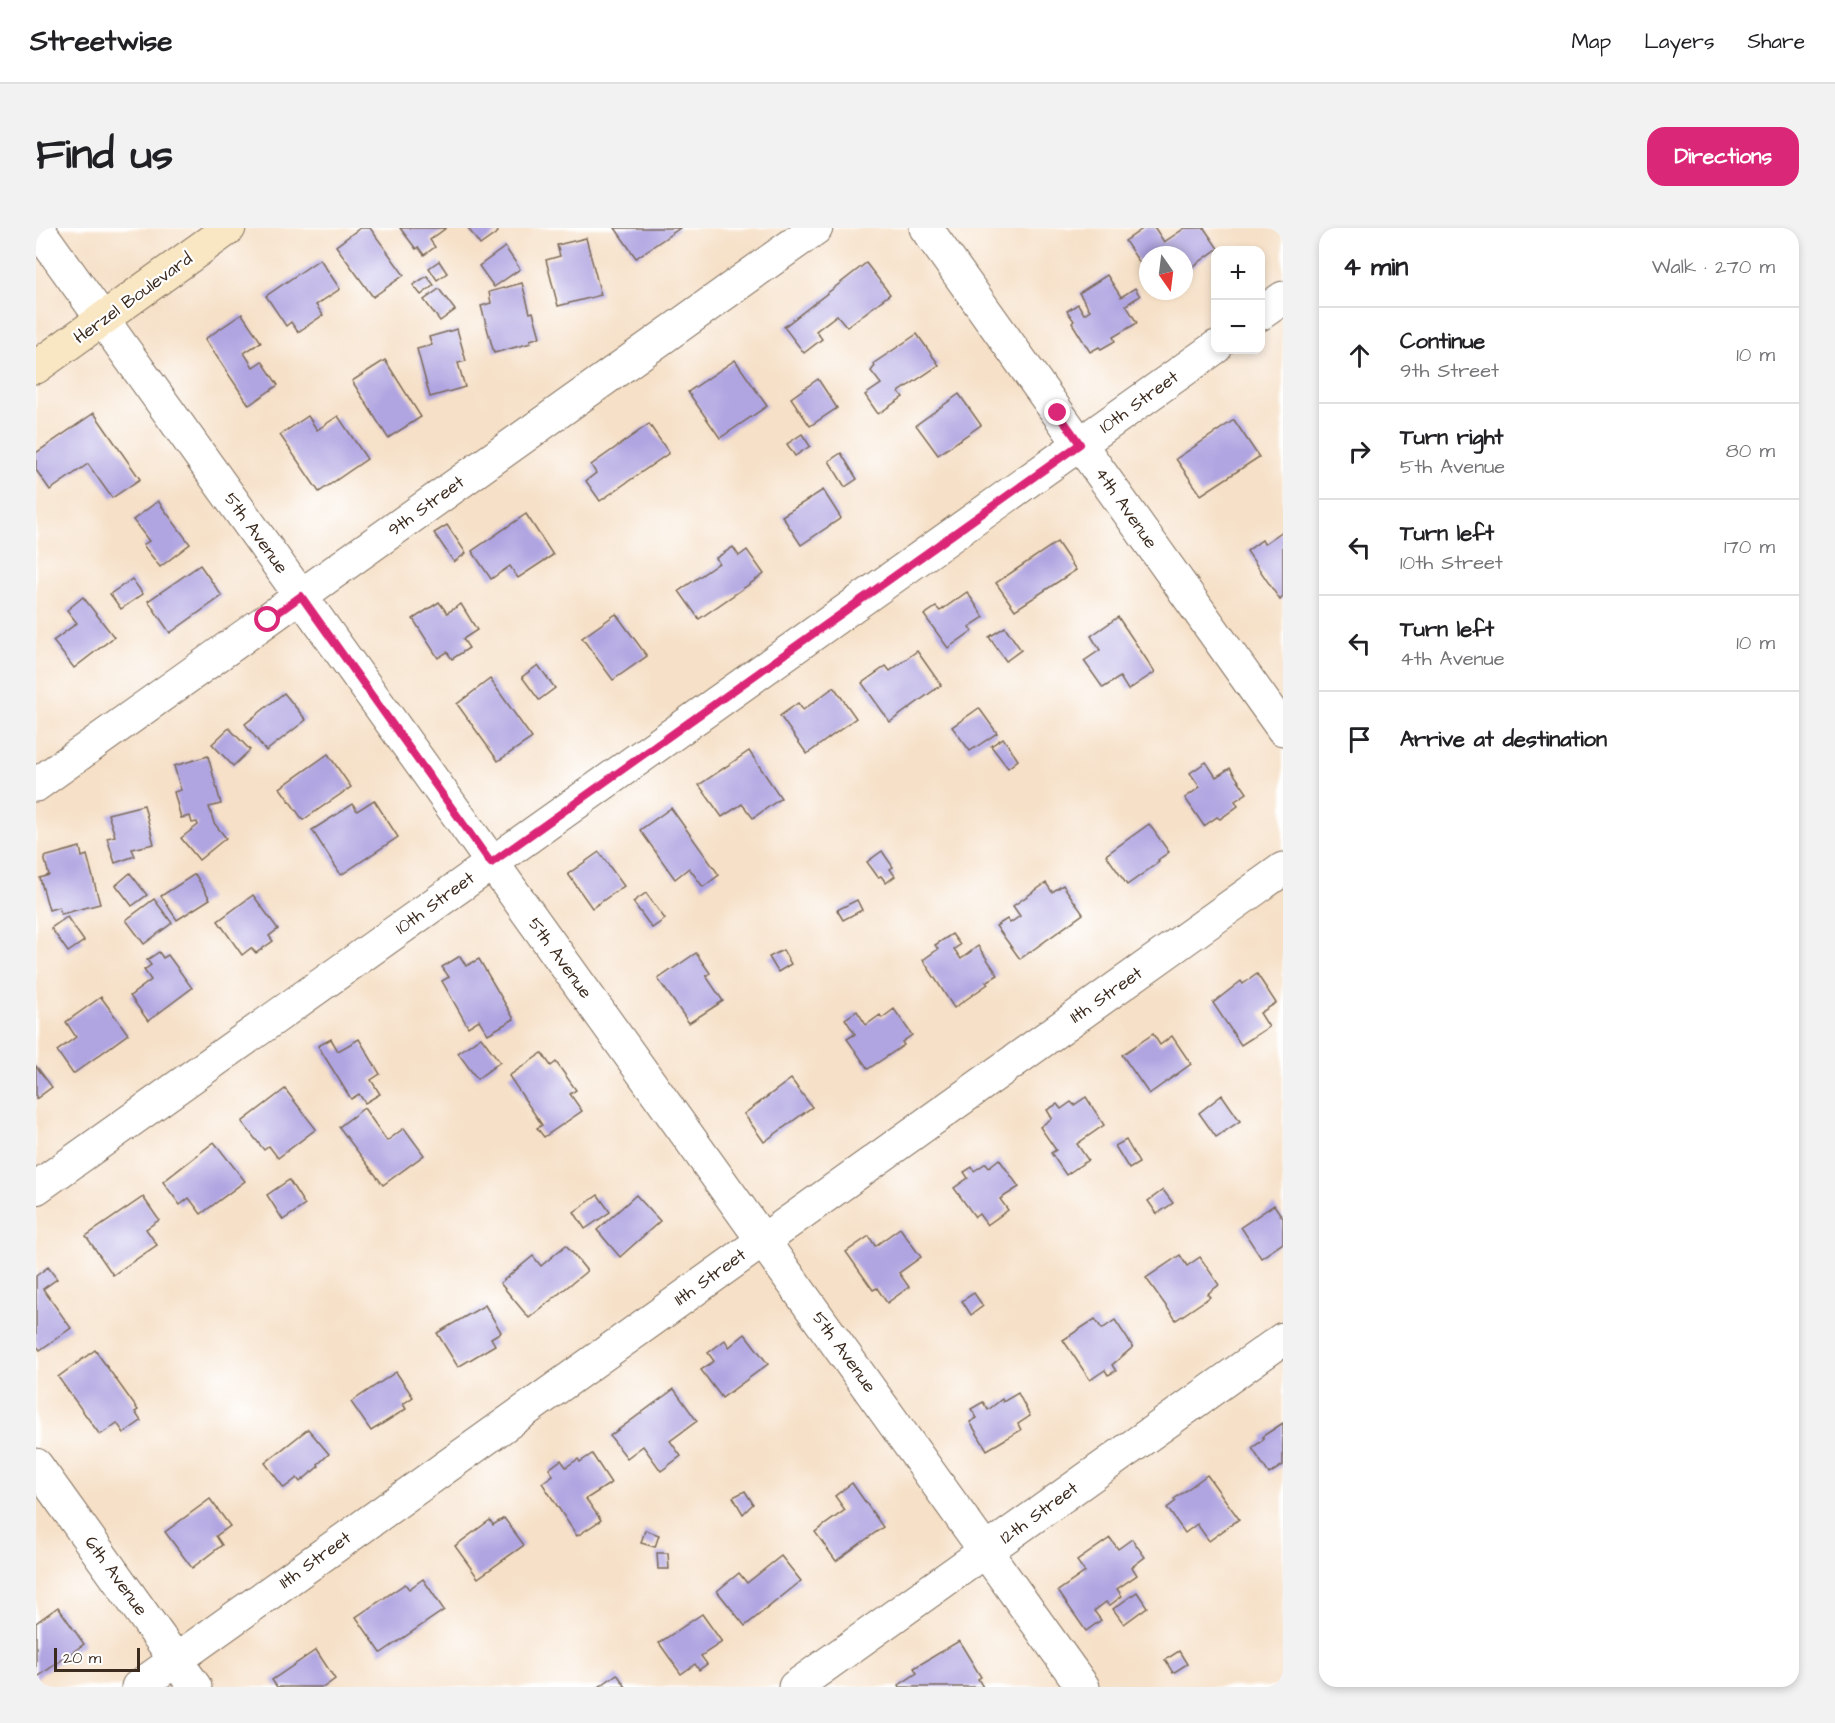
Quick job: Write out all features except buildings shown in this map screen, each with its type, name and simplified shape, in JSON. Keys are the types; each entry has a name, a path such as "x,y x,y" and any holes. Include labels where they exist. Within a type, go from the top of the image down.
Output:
{"street":[{"name":"5th Avenue","path":"37,228 1083,1687"},
{"name":"Herzel Boulevard","path":"36,367 229,228"},
{"name":"9th Street","path":"36,785 816,228"},
{"name":"4th Avenue","path":"926,228 1283,729"},
{"path":"1265,311 1283,298"},
{"name":"10th Street","path":"36,1188 1211,350"},
{"name":"11th Street","path":"138,1687 1283,869"},
{"name":"12th Street","path":"795,1687 1283,1339"},
{"name":"6th Avenue","path":"36,1465 195,1687"}],"route":[{"path":"268,620 301,596 491,863 1080,444 1058,413"}]}
